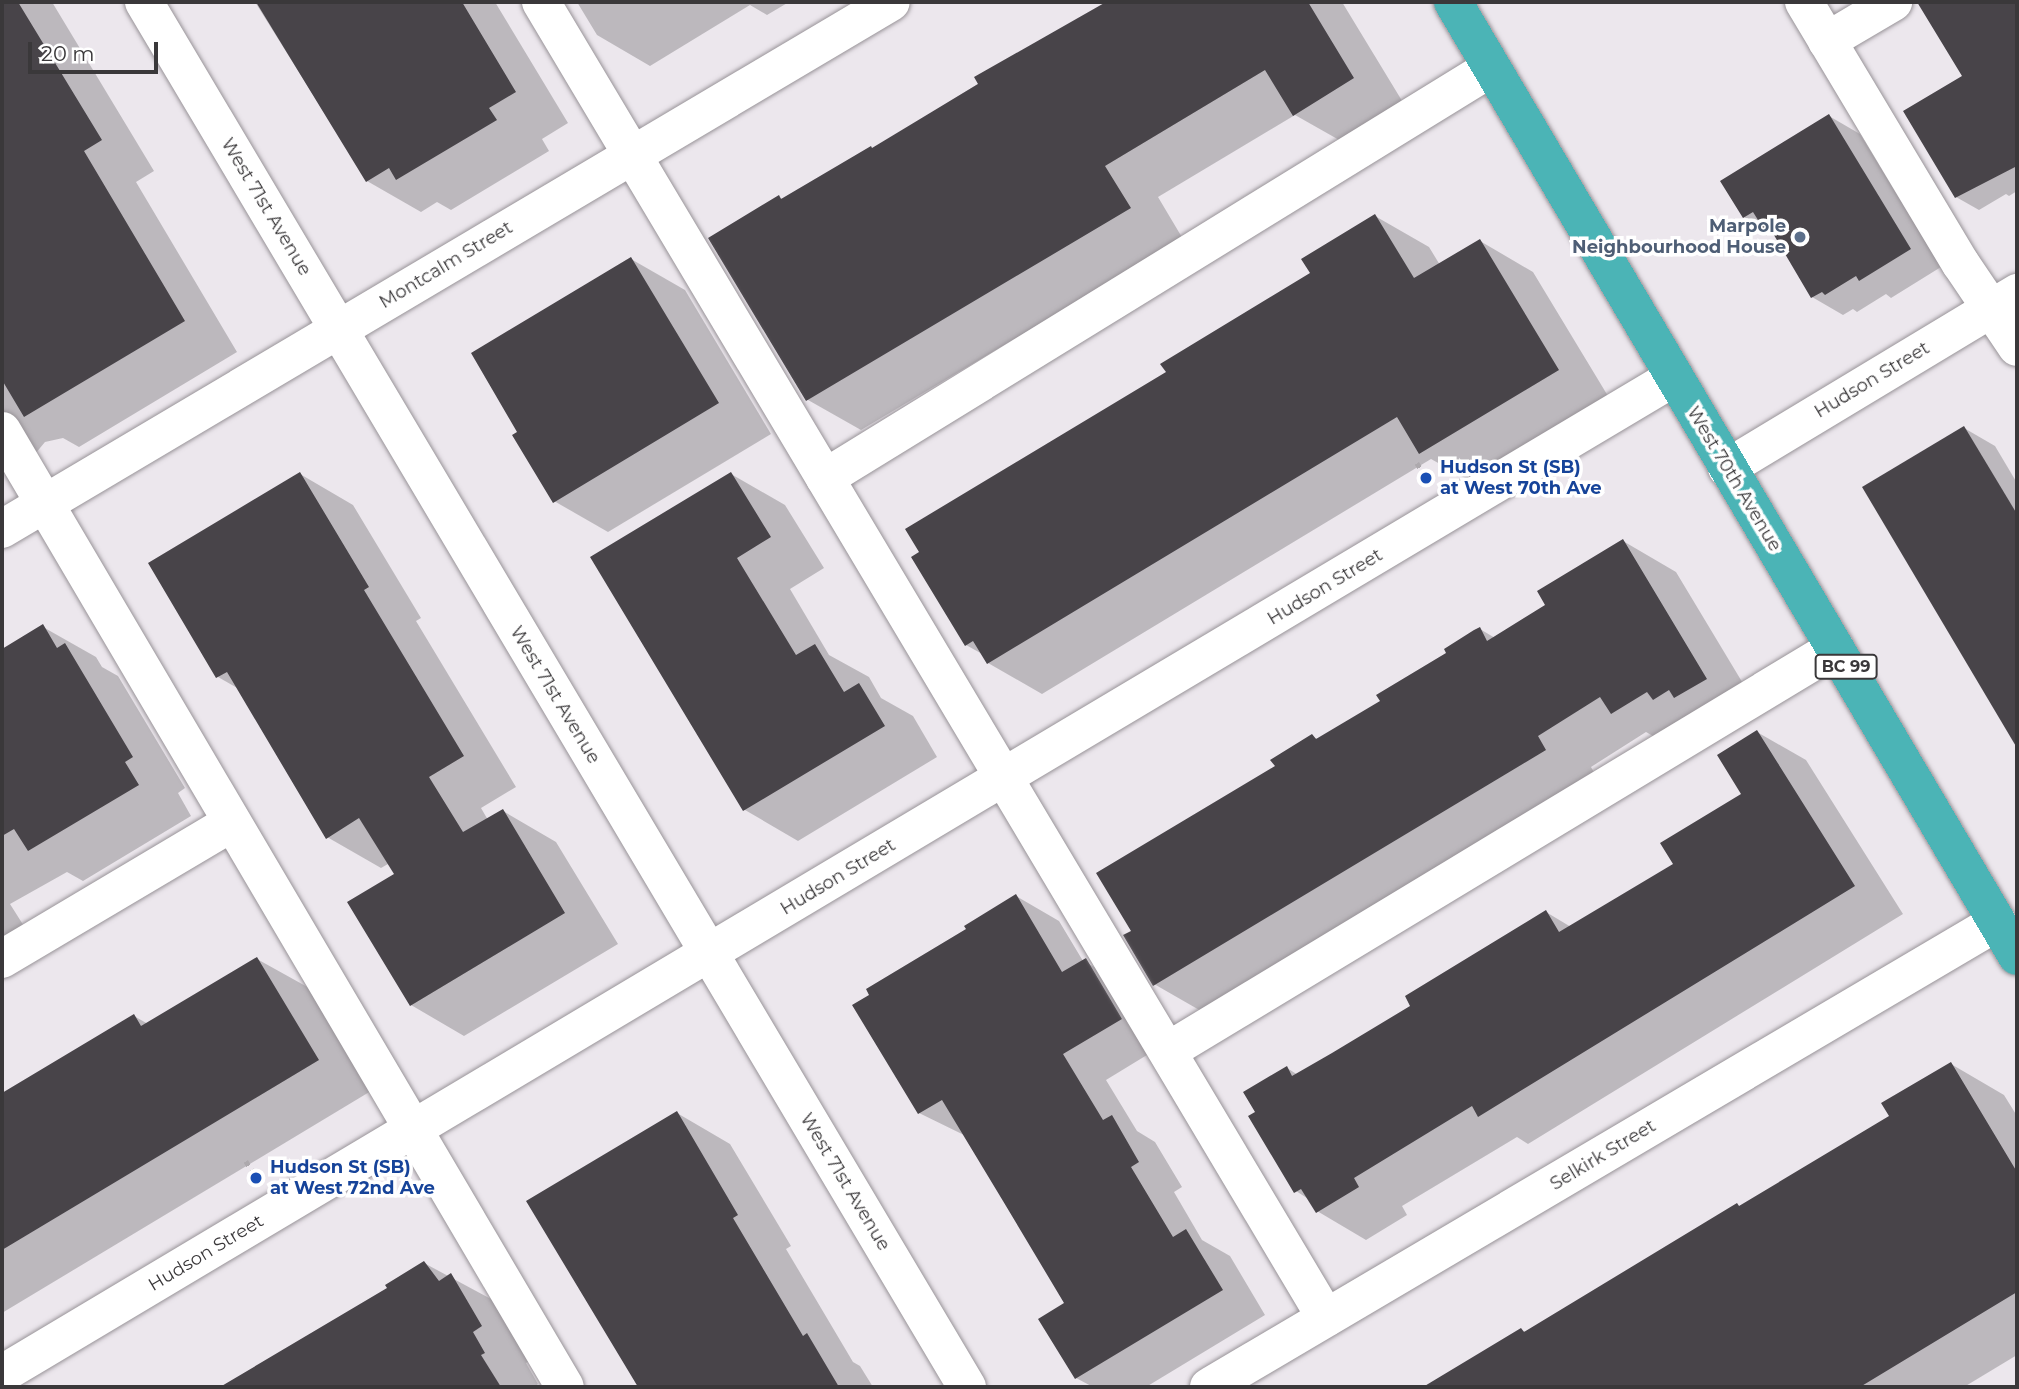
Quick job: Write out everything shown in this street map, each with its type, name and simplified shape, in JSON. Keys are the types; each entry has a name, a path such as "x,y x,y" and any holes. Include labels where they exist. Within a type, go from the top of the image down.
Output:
{"highway":[{"name":"West 70th Avenue","path":"1452,2 2017,956"}],"street":[{"name":"West 71st Avenue","path":"144,2 967,1387"},
{"path":"541,2 1326,1318"},
{"name":"Montcalm Street","path":"2,529 891,2"},
{"path":"1804,2 1961,264 2004,301 2017,347"},
{"path":"1827,41 1893,2"},
{"path":"825,478 1491,68"},
{"name":"Hudson Street","path":"1727,468 2004,301"},
{"name":"Hudson Street","path":"2,1374 1673,378"},
{"path":"2,431 565,1387"},
{"path":"1168,1051 1835,648"},
{"path":"2,959 231,823"},
{"name":"Selkirk Street","path":"1209,1387 1247,1378 1326,1318 1997,922"}],"path":[{"path":"1417,463 1426,478"},
{"path":"246,1161 256,1178"}],"building":[{"path":"2,2 18,2 102,140 84,151 185,321 24,417 2,380"},
{"path":"256,2 462,2 516,92 489,108 497,120 396,180 389,168 366,182"},
{"path":"1106,2 1308,2 1354,78 1293,116 1265,70 1105,166 1131,208 806,401 708,238 779,195 781,199 871,146 872,148 978,84 974,77"},
{"path":"1917,2 2017,2 2017,166 1955,198 1903,111 1962,76"},
{"path":"1829,114 1911,249 1859,281 1856,276 1825,295 1822,292 1811,298 1768,225 1763,228 1753,212 1743,218 1720,181"},
{"path":"1375,214 1414,278 1480,239 1559,370 1419,454 1397,417 987,664 973,641 965,646 911,557 919,552 905,529 1166,372 1160,364 1310,273 1301,259"},
{"path":"631,257 719,403 553,503 512,435 517,432 471,353"},
{"path":"1964,426 2017,514 2017,748 1862,487"},
{"path":"300,472 369,587 364,590 464,756 429,777 463,832 503,809 565,913 410,1006 347,902 394,874 359,818 326,839 227,672 216,678 148,563"},
{"path":"731,472 771,537 737,558 796,655 815,644 844,692 859,683 885,726 743,811 590,557"},
{"path":"1623,539 1707,679 1674,698 1669,690 1653,700 1647,692 1611,714 1600,697 1538,736 1546,750 1153,986 1123,935 1131,931 1096,873 1275,766 1270,760 1312,734 1316,739 1380,701 1376,695 1446,653 1444,649 1474,630 1480,627 1487,641 1545,605 1537,591"},
{"path":"43,624 57,648 65,643 133,757 125,762 139,785 28,851 14,829 2,836 2,649"},
{"path":"1757,730 1855,886 1478,1117 1472,1106 1354,1178 1359,1187 1316,1213 1301,1189 1294,1193 1248,1116 1255,1112 1243,1092 1287,1066 1292,1076 1332,1053 1410,1006 1405,996 1546,910 1559,932 1673,864 1660,843 1741,794 1717,755"},
{"path":"1016,894 1062,972 1086,958 1122,1019 1063,1054 1103,1120 1112,1115 1139,1162 1131,1167 1173,1237 1186,1229 1223,1290 1075,1379 1038,1319 1064,1303 942,1100 918,1114 852,1005 869,995 866,989 966,929 964,926"},
{"path":"257,957 319,1060 2,1250 2,1093 134,1014 141,1026"},
{"path":"1951,1062 2017,1172 2017,1292 1860,1387 1423,1387 1521,1328 1524,1332 1737,1203 1739,1206 1889,1116 1881,1103"},
{"path":"677,1111 738,1215 733,1218 803,1336 807,1333 839,1387 638,1387 526,1201"},
{"path":"424,1261 439,1281 451,1273 482,1326 473,1332 485,1353 481,1355 501,1387 220,1387 387,1288 385,1285"}],"place":[{"name":"Marpole Neighbourhood House","path":"1800,237"},
{"name":"Hudson St (SB) at West 70th Ave","path":"1426,478"},
{"name":"Hudson St (SB) at West 72nd Ave","path":"256,1178"}]}
